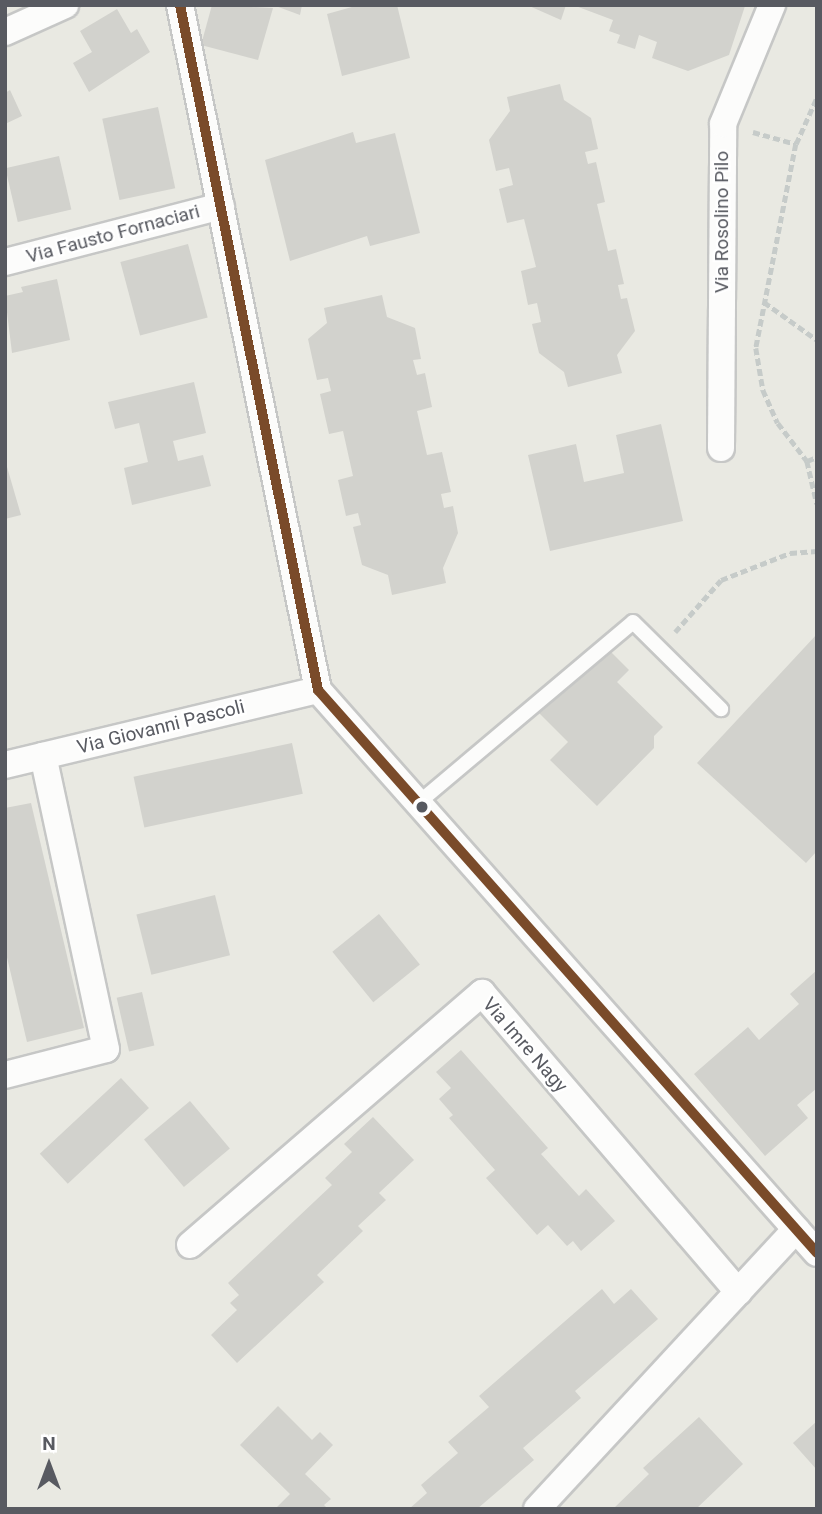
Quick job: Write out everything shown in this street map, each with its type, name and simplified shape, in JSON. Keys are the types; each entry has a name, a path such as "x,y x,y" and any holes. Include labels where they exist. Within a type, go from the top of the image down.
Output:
{"street":[{"path":"5,32 65,5"},
{"path":"180,5 318,690 816,1252"},
{"name":"Via Rosolino Pilo","path":"721,448 723,124 772,5"},
{"name":"Via Fausto Fornaciari","path":"5,262 221,206"},
{"name":"Via Giovanni Pascoli","path":"5,765 318,690"},
{"path":"5,1075 106,1049 43,756"},
{"name":"Via Imre Nagy","path":"190,1245 482,993 738,1292"},
{"path":"537,1509 796,1230"}],"lane":[{"path":"417,804 633,622 721,709"}],"path":[{"path":"817,97 796,144 756,348 763,390 778,423 807,461 817,504"},
{"path":"723,124 796,144"},
{"path":"764,302 817,340"},
{"path":"807,461 817,457"},
{"path":"658,646 721,580 790,553 817,551"}],"building":[{"path":"212,5 273,8 258,60 201,45"},
{"path":"273,5 302,5 300,15"},
{"path":"359,5 397,5 410,58 342,76 327,14"},
{"path":"527,5 566,5 561,20"},
{"path":"573,5 745,6 729,55 688,71 652,58 657,42 639,35 635,49 617,43 620,35 609,31 613,20"},
{"path":"117,9 131,33 137,29 150,52 89,92 73,63 92,52 80,31"},
{"path":"560,84 564,100 591,118 598,149 585,152 588,164 596,162 605,202 597,204 608,251 616,249 624,284 618,285 621,299 627,298 635,331 617,355 622,373 568,387 564,372 539,353 532,324 541,322 537,303 528,305 521,271 536,267 524,219 507,223 499,189 513,185 509,168 496,171 489,140 510,111 507,97"},
{"path":"10,90 22,116 5,124 5,93"},
{"path":"158,107 175,188 120,200 102,119"},
{"path":"353,132 356,143 395,133 420,233 370,246 367,236 290,261 265,160"},
{"path":"59,156 71,210 18,222 5,168"},
{"path":"188,244 208,317 140,336 120,262"},
{"path":"57,279 70,340 12,353 5,296 23,292 21,287"},
{"path":"382,295 387,317 415,328 421,359 413,360 417,375 425,373 432,407 417,411 427,455 442,452 451,492 441,494 444,508 453,506 458,533 443,568 446,583 392,595 388,575 362,565 353,527 361,525 358,513 346,516 338,480 353,476 343,431 329,434 320,394 331,391 328,378 317,380 308,339 327,323 324,308"},
{"path":"194,382 206,433 173,441 178,461 203,455 211,486 132,505 124,468 148,462 139,423 115,429 108,402"},
{"path":"661,424 683,521 550,551 528,455 576,444 584,482 624,473 616,435"},
{"path":"5,460 21,515 5,519"},
{"path":"817,634 817,851 806,863 697,763"},
{"path":"605,646 629,670 617,682 663,727 654,736 654,748 597,806 550,760 568,742 539,713"},
{"path":"292,743 303,794 144,828 134,777"},
{"path":"31,803 84,1028 27,1042 5,949 5,808"},
{"path":"215,895 230,955 151,975 136,915"},
{"path":"379,914 420,965 373,1002 332,952"},
{"path":"817,970 817,1088 797,1105 808,1118 765,1156 694,1074 748,1027 759,1040 799,1004 790,994"},
{"path":"142,992 154,1046 129,1051 117,998"},
{"path":"461,1050 548,1148 541,1154 579,1196 586,1189 615,1221 581,1251 573,1241 567,1246 548,1225 537,1235 486,1178 495,1170 449,1118 453,1115 439,1099 451,1088 436,1072"},
{"path":"121,1078 149,1108 68,1184 40,1154"},
{"path":"190,1101 230,1148 184,1187 144,1140"},
{"path":"373,1117 414,1160 379,1193 386,1200 358,1226 363,1231 317,1275 324,1282 237,1363 211,1335 237,1310 230,1303 239,1295 228,1283 332,1185 325,1178 352,1152 344,1144"},
{"path":"602,1289 614,1304 631,1289 658,1319 575,1391 581,1398 523,1448 534,1460 477,1509 409,1509 427,1493 421,1485 458,1453 448,1442 489,1407 479,1396"},
{"path":"278,1406 312,1440 320,1432 333,1445 305,1474 331,1499 324,1505 328,1509 275,1509 290,1494 240,1445"},
{"path":"699,1417 743,1464 696,1509 613,1509 649,1474 643,1468"},
{"path":"817,1421 817,1470 793,1443"}],"transit line":[{"path":"180,5 318,690 817,1253"}]}
